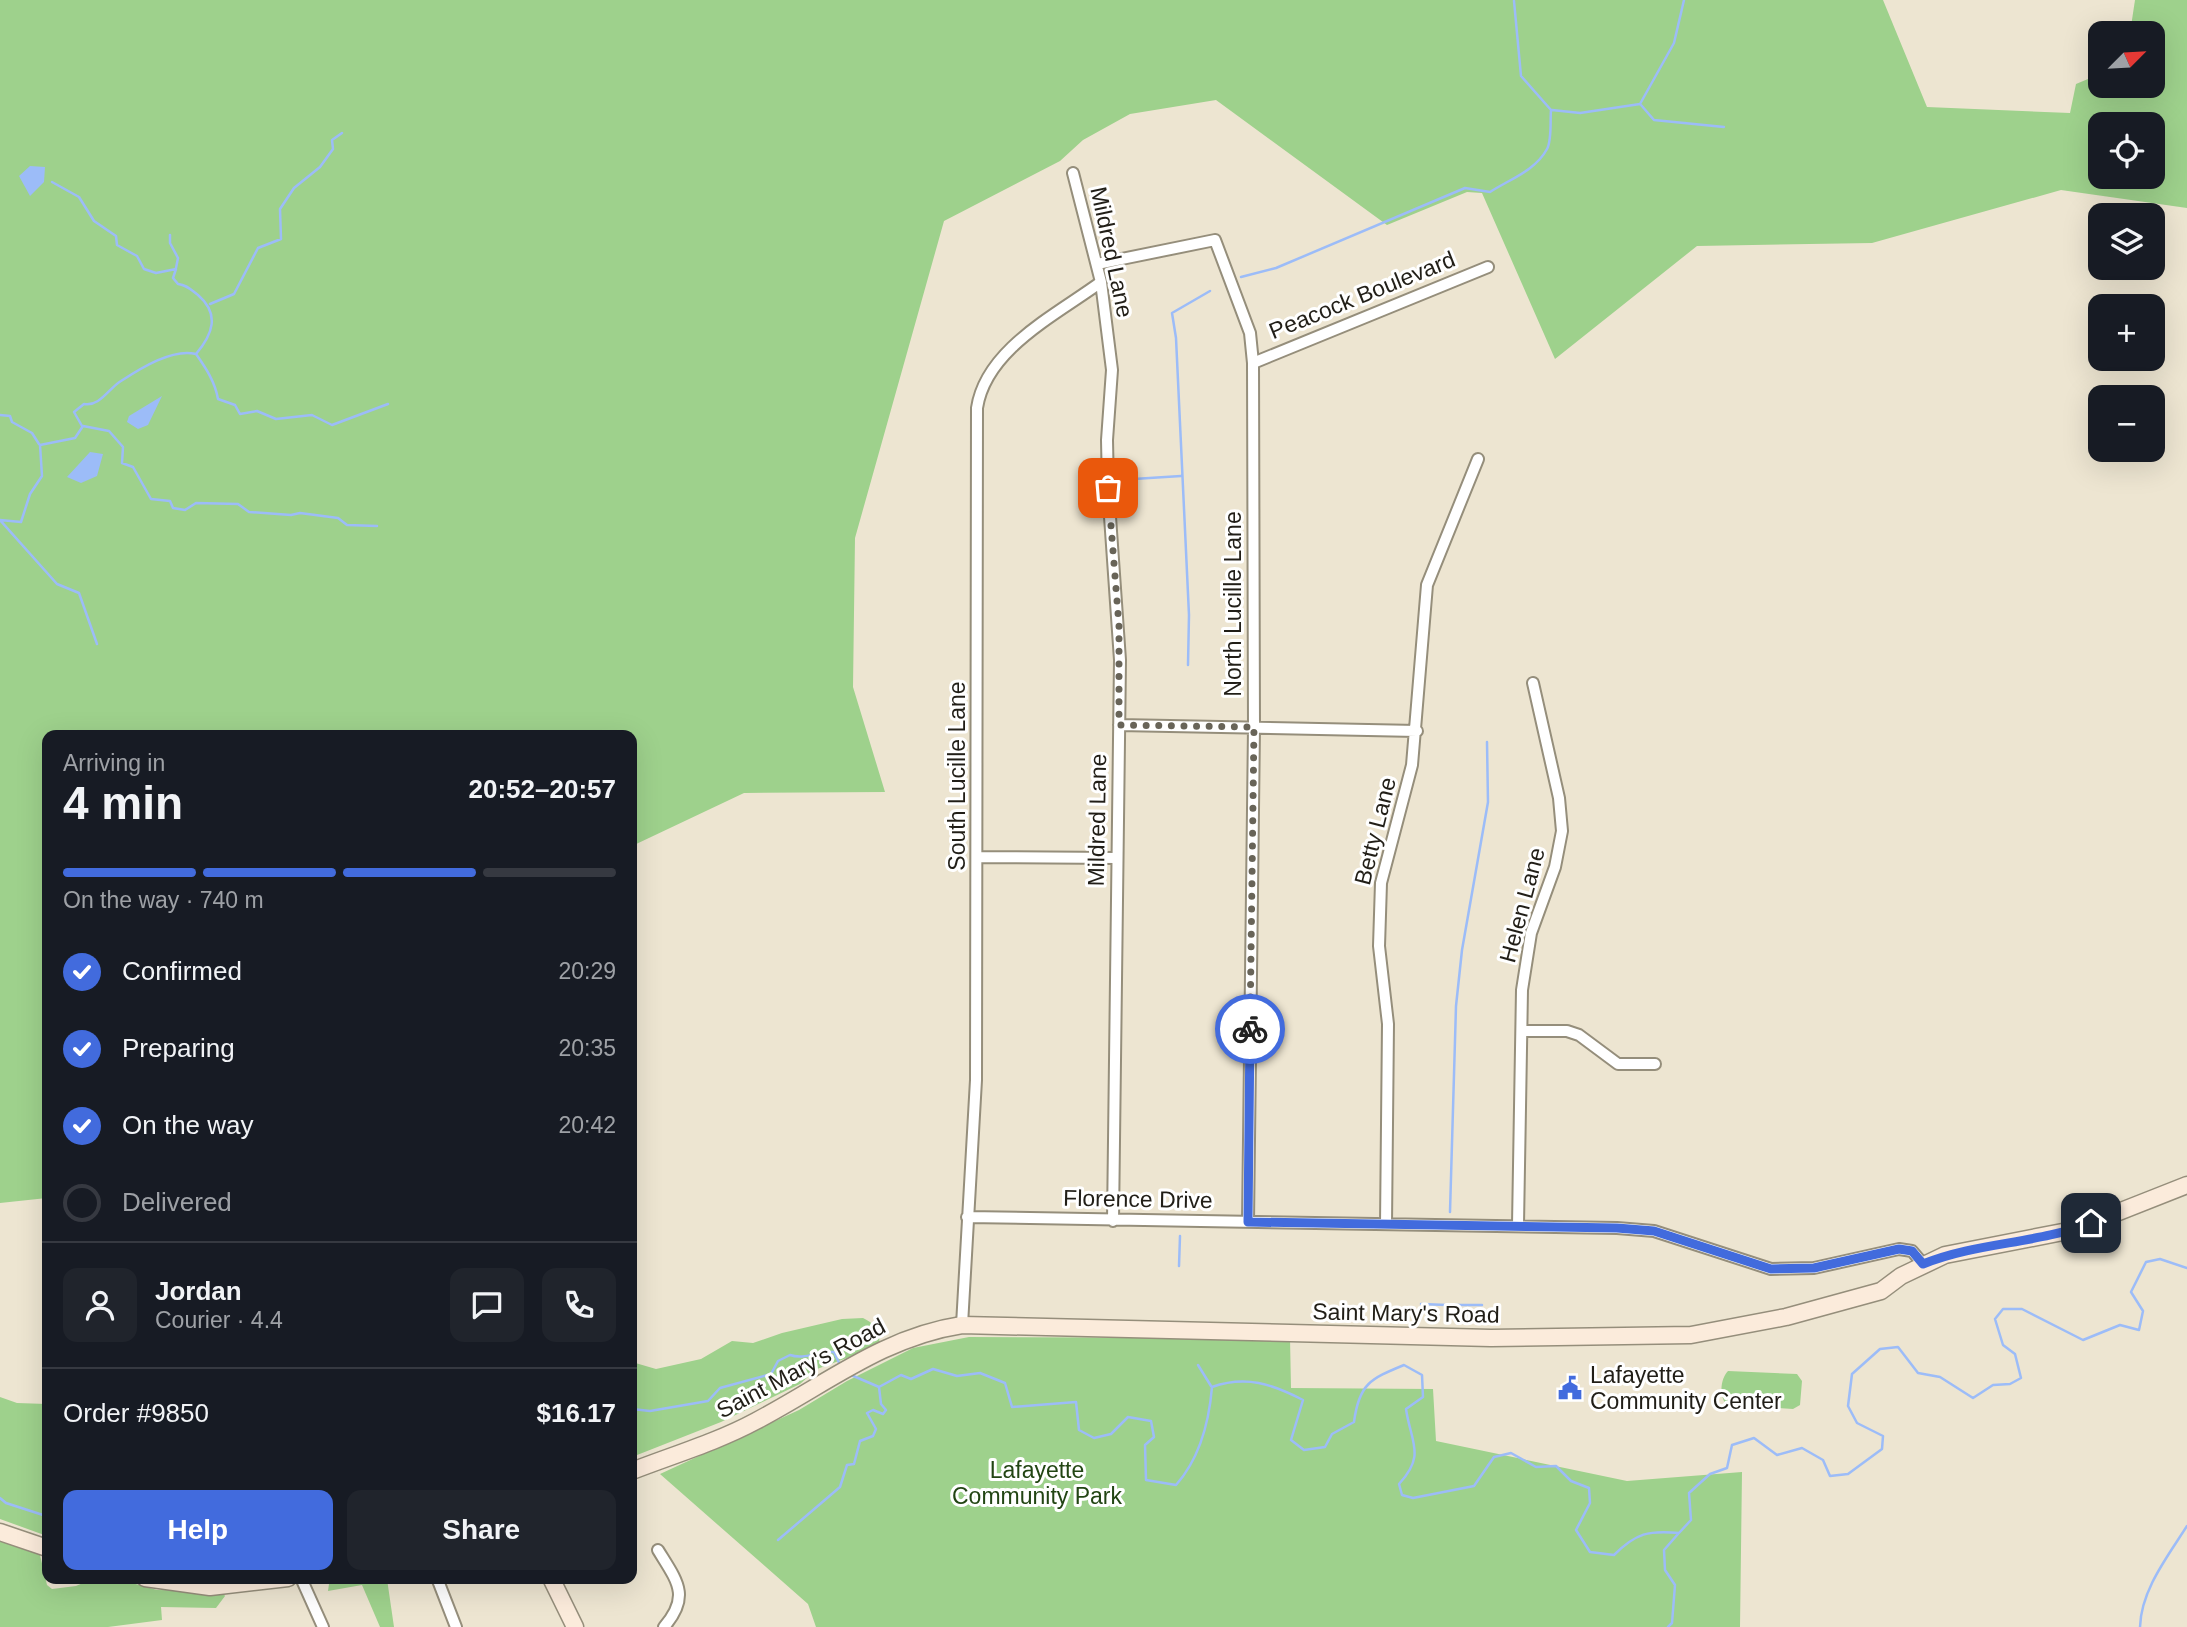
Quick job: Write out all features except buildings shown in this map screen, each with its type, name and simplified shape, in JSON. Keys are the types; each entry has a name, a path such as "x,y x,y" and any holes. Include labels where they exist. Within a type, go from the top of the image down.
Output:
{"street":[{"name":"Mildred Lane","path":"1073,173 1101,282 1112,370 1107,464 1119,626 1113,1221"},
{"name":"North Lucille Lane","path":"1097,264 1215,240 1250,333 1253,363 1254,727 1248,1222"},
{"name":"Peacock Boulevard","path":"1253,363 1488,267"},
{"name":"South Lucille Lane","path":"962,1325 976,1080 976,434 979,395 990,372 1009,351 1101,282"},
{"name":"Betty Lane","path":"1386,1224 1388,1024 1379,946 1383,870 1410,778 1417,731 1427,585 1478,459"},
{"name":"Helen Lane","path":"1518,1225 1522,1031 1528,948 1555,867 1562,831 1559,798 1533,682"},
{"path":"1119,725 1417,731"},
{"path":"978,856 1117,858"},
{"path":"1522,1031 1567,1031 1579,1035 1618,1064 1655,1064"},
{"name":"Saint Mary's Road","path":"637,1469 756,1421 860,1359 918,1335 962,1325 1491,1338 1691,1335 1786,1317 1881,1291 1923,1264 1960,1251 2073,1230 2187,1185"},
{"name":"Florence Drive","path":"967,1217 1518,1225 1654,1231 1771,1269 1814,1268 1899,1249 1912,1251 1923,1264"},
{"path":"0,1532 42,1546"},
{"path":"658,1550 678,1585 681,1600 677,1612 664,1627"},
{"path":"188,1584 210,1587 236,1584"},
{"path":"304,1584 323,1627"},
{"path":"439,1584 456,1627"},
{"path":"554,1584 575,1627"}],"green space":[{"path":"0,0 1883,0 1927,107 2070,113 2076,84 2088,79 2088,98 2165,98 2165,21 2132,21 2135,0 2187,0 2187,208 2061,190 1872,243 1697,246 1555,359 1482,193 1467,192 1387,225 1216,100 1130,114 1083,140 1060,161 944,221 855,538 853,687 885,792 744,793 637,844 637,730 42,730 42,1199 0,1203"},
{"path":"863,1318 874,1325 878,1331 879,1344 817,1369 800,1384 721,1422 637,1455 637,1363 656,1369 701,1359 732,1341 753,1343 782,1333 842,1319"},
{"name":"Lafayette Community Park","path":"969,1337 1290,1338 1291,1388 1433,1389 1436,1441 1627,1481 1742,1472 1740,1627 816,1627 808,1604 660,1474 799,1410 847,1381 913,1348"},
{"path":"1728,1371 1797,1374 1802,1381 1800,1405 1793,1409 1727,1405 1722,1388"},
{"path":"0,1397 17,1403 42,1404 42,1534 0,1519"},
{"path":"0,1539 40,1555 42,1584 47,1584 52,1589 81,1584 136,1584 157,1590 222,1591 225,1596 216,1608 161,1607 162,1620 108,1627 0,1627"},
{"path":"329,1584 388,1584 394,1627 380,1627 362,1585 328,1591"}],"water":[{"path":"30,166 45,167 44,182 30,196 19,176"},
{"path":"162,396 148,425 138,429 127,422 129,416"},
{"path":"90,452 103,454 97,476 81,483 67,477"}],"waterway":[{"path":"1552,110 1580,113 1640,104 1674,43 1684,0"},
{"path":"1241,277 1276,268 1465,188 1490,192 1522,174 1542,157 1549,145 1551,110 1521,76 1514,1"},
{"path":"1641,105 1654,120 1724,127"},
{"path":"210,304 234,294 258,248 281,239 280,209 294,188 320,167 333,149 332,140 342,133"},
{"path":"52,182 79,197 94,221 116,236 117,245 137,256 144,269 156,273 176,269 173,278 178,284 189,288 205,302 212,317 212,324 207,339 196,354"},
{"path":"170,235 170,243 178,258 176,268"},
{"path":"1188,665 1189,615 1176,338 1172,313 1210,291"},
{"path":"82,426 74,412 84,404 100,400 117,384 147,365 167,356 187,353 196,354 200,359 218,399 235,405 240,414 257,411 276,419 312,415 332,425 388,404"},
{"path":"0,415 10,416 12,422 32,433 39,444"},
{"path":"0,520 21,522 30,494 42,476 40,445 75,438 83,426 109,431 123,447 122,463 133,467 151,499 170,501 173,508 185,510 196,503 238,504 249,512 291,515 300,513 338,518 347,525 377,526"},
{"path":"1118,480 1181,476"},
{"path":"0,520 57,584 79,593 97,644"},
{"path":"1450,1212 1456,1006 1462,950 1488,802 1487,742"},
{"path":"1179,1266 1180,1236"},
{"path":"851,1375 879,1387 901,1375 911,1379 933,1369 957,1376 980,1373 1005,1383 1012,1407 1076,1402 1079,1430 1094,1438 1111,1434 1128,1417 1151,1421 1154,1437 1145,1445 1146,1480 1176,1485 1191,1463 1202,1439 1212,1387 1224,1383 1259,1383 1303,1400 1291,1440 1304,1450 1325,1447 1332,1434 1354,1422 1359,1399 1368,1384 1404,1365 1422,1375 1423,1397 1406,1409 1414,1456 1412,1465 1399,1484 1402,1495 1413,1498 1474,1486 1494,1457 1511,1453 1536,1467 1556,1466 1571,1481 1589,1488 1590,1503 1576,1530 1590,1552 1614,1555 1629,1542 1644,1535 1659,1532 1679,1533 1691,1520 1689,1493 1710,1474 1727,1468 1732,1445 1754,1438 1777,1455 1802,1448 1823,1460 1830,1476 1848,1474 1882,1449 1883,1436 1857,1423 1848,1406 1852,1374 1880,1349 1898,1347 1918,1373 1940,1377 1973,1398 1993,1385 2010,1384 2021,1378 2015,1354 2003,1345 1995,1319 2003,1309 2022,1309 2083,1340 2120,1325 2139,1330 2143,1311 2131,1292 2146,1262 2160,1259 2187,1268"},
{"path":"1421,1304 1447,1305"},
{"path":"1451,1305 1482,1305"},
{"path":"637,1410 650,1411 708,1401 720,1388 771,1374 778,1361 790,1355 834,1352 841,1367"},
{"path":"1198,1365 1211,1386"},
{"path":"778,1540 840,1487 847,1465 854,1464 860,1441 873,1436 876,1429 867,1413 873,1410 883,1414 886,1410 881,1404 879,1387"},
{"path":"0,1498 6,1503 42,1515"},
{"path":"2140,1627 2150,1587 2187,1526"},
{"path":"1668,1627 1672,1623 1675,1585 1665,1570 1664,1550 1678,1534"}],"way so far":[{"path":"1108,488 1119,626 1119,725 1254,727 1250,1029"}],"place":[{"name":"Lafayette Community Center","path":"1570,1388"}],"route":[{"path":"1250,1029 1248,1222 1518,1225 1654,1231 1752,1265 1791,1270 1835,1265 1881,1251 1899,1249 1912,1251 1923,1264 1960,1251 2073,1230 2091,1223"}]}
